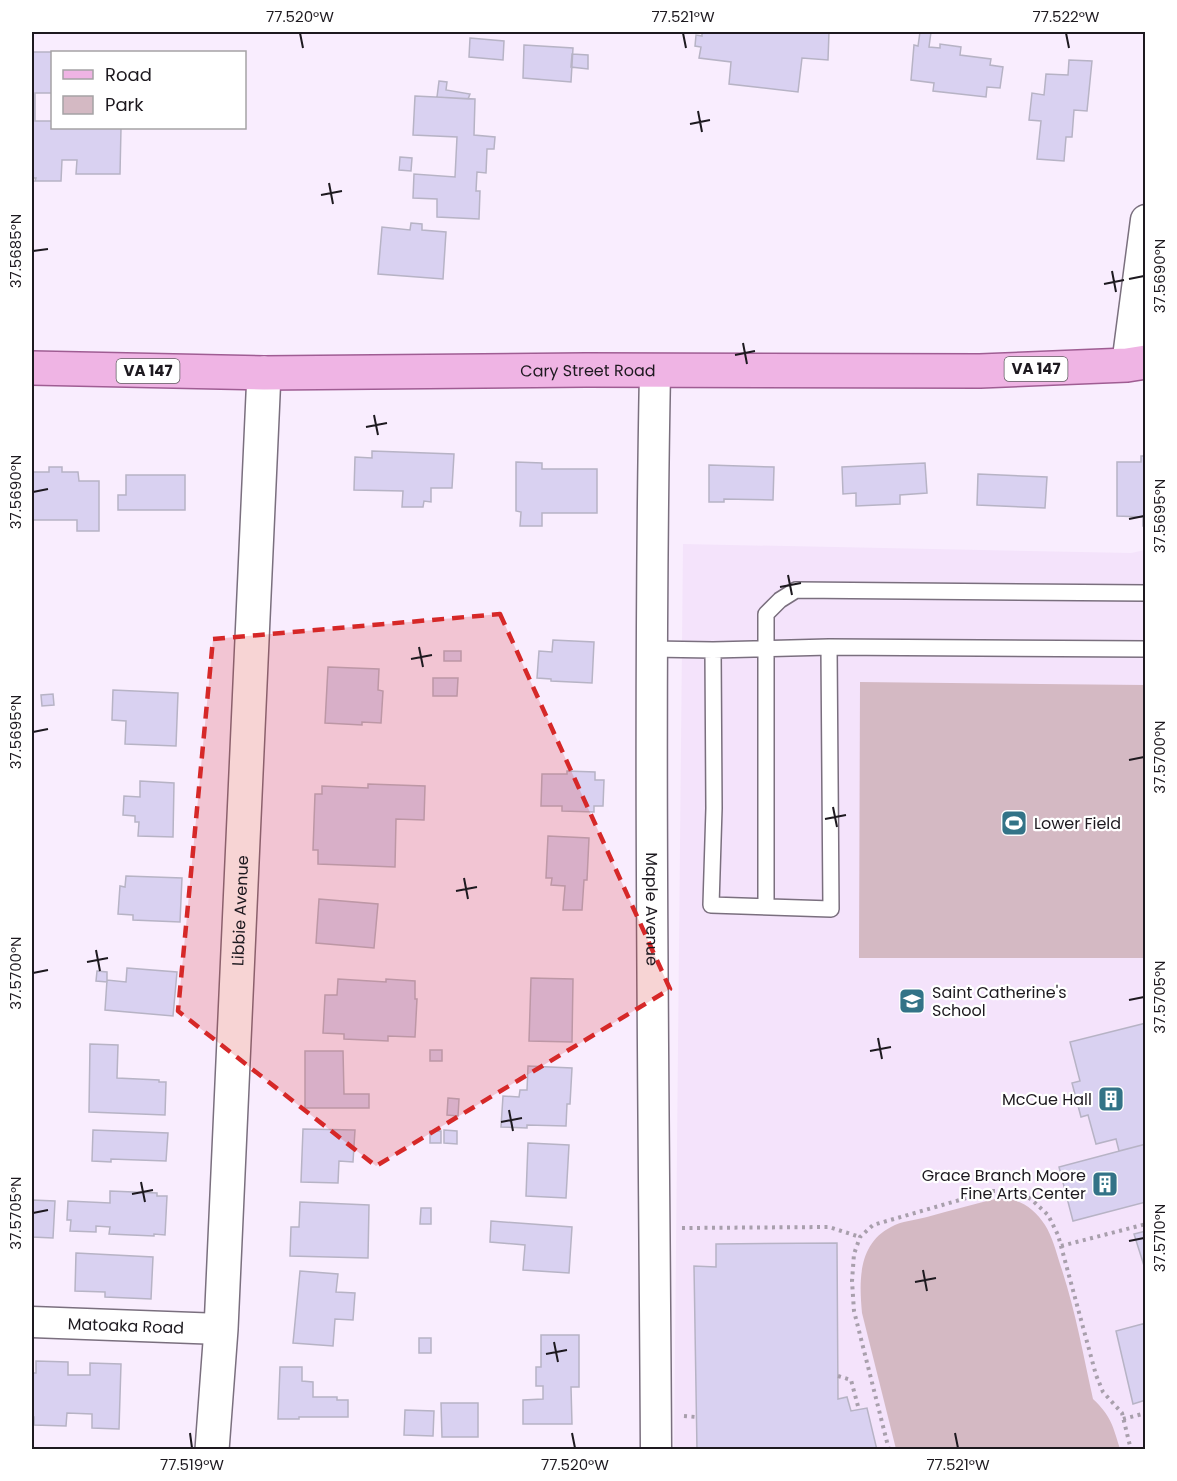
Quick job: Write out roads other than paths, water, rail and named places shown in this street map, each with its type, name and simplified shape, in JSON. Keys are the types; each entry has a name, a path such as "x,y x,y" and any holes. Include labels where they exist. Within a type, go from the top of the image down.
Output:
{"main road":[{"name":"Cary Street Road","path":"32,368 264,373 575,370 980,371 1139,365"},
{"name":"Libbie Avenue","path":"212,1449 221,1329 264,373"}],"street":[{"path":"1139,365 1146,220"},
{"name":"Maple Avenue","path":"655,370 652,966 656,1449"},
{"name":"Matoaka Road","path":"32,1322 221,1329"}],"lane":[{"path":"766,906 766,614 780,600 796,590 1146,593"},
{"path":"713,650 714,808 711,905 831,909 829,647"},
{"path":"652,650 829,647 1146,648"}],"place":[{"name":"Lower Field","path":"1014,823"},
{"name":"Saint Catherine's School","path":"912,1001"},
{"name":"McCue Hall","path":"1111,1099"},
{"name":"Grace Branch Moore Fine Arts Center","path":"1105,1184"}]}
